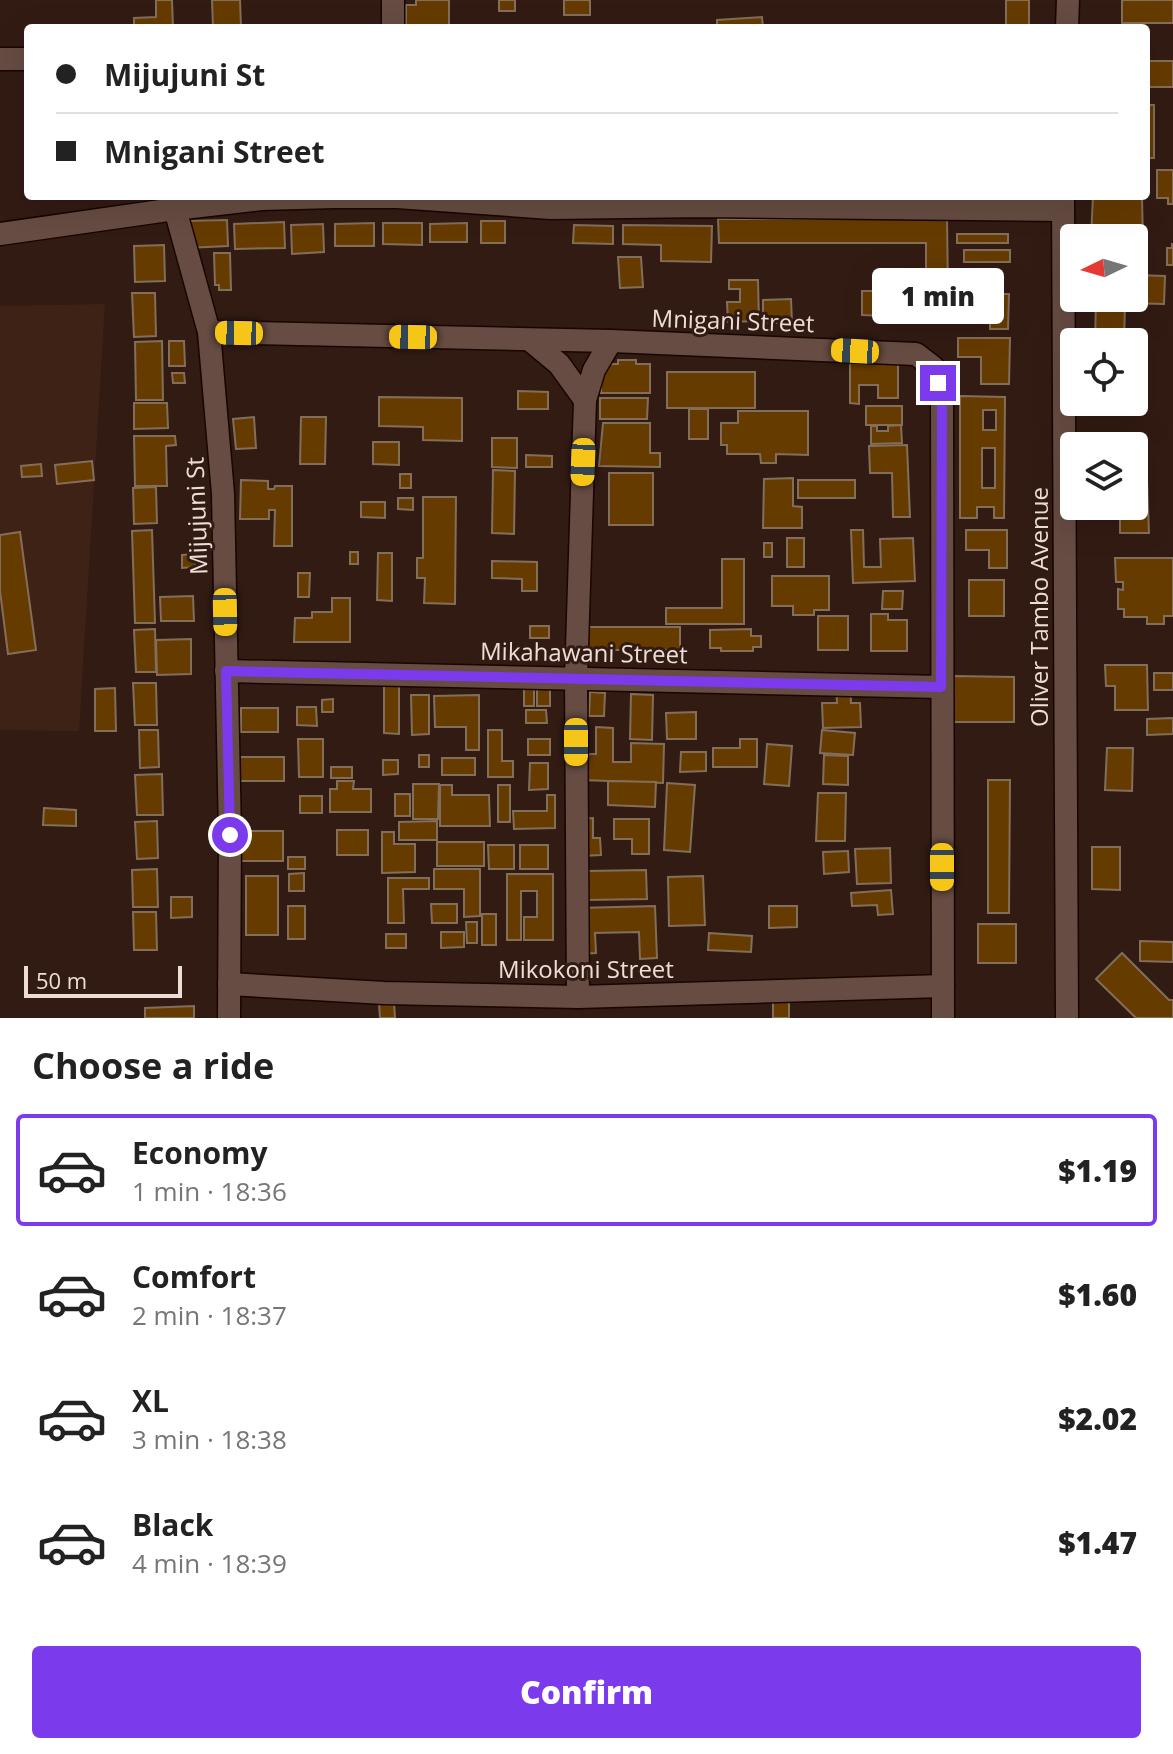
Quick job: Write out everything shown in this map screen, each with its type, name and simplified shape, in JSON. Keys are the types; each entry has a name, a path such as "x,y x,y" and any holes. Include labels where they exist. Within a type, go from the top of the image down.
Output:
{"street":[{"path":"393,0 393,24"},
{"path":"1067,24 1068,0"},
{"path":"0,59 24,59"},
{"path":"1,229 252,200"},
{"path":"439,200 551,208 1063,203"},
{"name":"Oliver Tambo Avenue","path":"1063,203 1067,1018"},
{"name":"Mijujuni St","path":"175,209 209,332 223,494 230,835 229,1018"},
{"name":"Mnigani Street","path":"209,332 611,341 916,354 933,367 942,399 943,1018"},
{"path":"530,340 559,364 585,400"},
{"path":"578,997 576,678 585,400 594,370 611,341"},
{"name":"Mikahawani Street","path":"226,671 941,687"},
{"name":"Mikokoni Street","path":"229,984 384,993 578,997 943,986"}],"shaded area":[{"path":"105,304 79,731 0,730 0,306"}],"building":[{"path":"156,0 172,0 173,24 134,24 134,18 156,17"},
{"path":"212,0 240,0 241,24 213,24"},
{"path":"416,0 449,0 449,24 406,24 406,5 416,5"},
{"path":"499,0 515,0 515,11 499,11"},
{"path":"564,0 590,0 590,15 564,15"},
{"path":"1006,0 1029,0 1029,24 1006,24"},
{"path":"1122,0 1173,0 1173,23 1122,23"},
{"path":"762,17 763,24 717,24 717,20"},
{"path":"1150,61 1173,61 1173,87 1150,87"},
{"path":"1150,105 1154,105 1154,158 1150,158"},
{"path":"1157,170 1173,170 1173,204 1168,204 1168,198 1157,198"},
{"path":"1093,200 1142,200 1143,224 1092,224"},
{"path":"718,219 947,219 948,290 926,290 926,243 719,243"},
{"path":"227,220 228,246 186,248 185,221"},
{"path":"481,221 505,221 505,243 481,243"},
{"path":"284,222 285,248 235,249 234,224"},
{"path":"374,223 374,246 335,246 335,224"},
{"path":"383,223 422,223 422,245 383,244"},
{"path":"467,223 467,242 430,242 430,224"},
{"path":"323,224 324,252 292,254 291,225"},
{"path":"574,225 613,226 613,244 573,243"},
{"path":"623,225 712,226 711,262 661,261 661,245 623,244"},
{"path":"957,234 1008,234 1008,243 957,243"},
{"path":"1172,244 1173,265 1167,265 1167,248 1172,248"},
{"path":"164,245 165,281 135,282 134,246"},
{"path":"964,250 1010,250 1010,262 964,262"},
{"path":"214,253 230,253 231,290 219,290 219,285 215,285"},
{"path":"618,257 641,257 643,287 620,288"},
{"path":"1148,275 1165,276 1164,304 1148,304"},
{"path":"729,280 758,280 759,321 728,322 727,302 740,302 740,289 729,289"},
{"path":"862,291 884,291 884,316 862,315"},
{"path":"132,293 155,293 156,336 134,337"},
{"path":"990,294 1009,294 1008,329 990,329"},
{"path":"791,299 792,323 763,323 763,300"},
{"path":"1096,312 1125,312 1124,328 1095,328"},
{"path":"958,338 1010,338 1009,384 981,384 981,357 958,357"},
{"path":"162,341 163,400 136,400 135,342"},
{"path":"169,341 184,341 185,366 169,366"},
{"path":"850,356 898,356 898,398 878,398 878,385 859,385 859,404 850,403"},
{"path":"618,360 650,364 650,393 601,393 601,364 618,364"},
{"path":"667,372 755,372 755,408 667,408"},
{"path":"172,373 184,373 185,383 173,383"},
{"path":"518,391 548,392 548,409 518,409"},
{"path":"960,396 1005,397 1004,518 994,518 994,507 977,507 977,518 960,518","holes":["983,410 996,410 996,430 983,430","982,448 995,448 995,488 982,488"]},
{"path":"379,397 462,398 462,441 423,440 423,427 379,426"},
{"path":"600,398 648,398 647,419 600,419"},
{"path":"134,403 167,403 168,428 134,429"},
{"path":"866,406 902,406 902,425 866,425"},
{"path":"689,409 708,409 708,439 689,439"},
{"path":"738,411 808,411 808,455 776,454 776,463 761,463 760,454 727,454 727,445 721,445 721,423 738,423"},
{"path":"254,417 256,448 236,449 233,419"},
{"path":"301,417 326,417 325,464 300,464"},
{"path":"603,423 650,423 650,453 660,453 660,467 599,466"},
{"path":"901,425 902,443 871,444 871,426 877,426 877,431 888,431 888,426"},
{"path":"134,436 175,436 176,445 166,446 167,486 135,486"},
{"path":"492,438 517,438 517,468 492,467"},
{"path":"373,442 399,442 399,465 373,464"},
{"path":"907,445 910,517 893,517 892,473 870,473 869,446"},
{"path":"526,455 552,456 552,467 526,467"},
{"path":"92,461 94,480 57,484 55,465"},
{"path":"41,464 42,476 22,477 21,466"},
{"path":"493,470 515,471 514,534 492,533"},
{"path":"609,473 653,473 653,525 609,525"},
{"path":"400,474 411,474 411,488 400,488"},
{"path":"793,478 793,506 802,507 802,528 763,528 764,479"},
{"path":"241,480 268,481 268,489 292,486 292,546 274,546 275,510 269,510 269,519 240,519"},
{"path":"798,480 855,480 855,498 798,498"},
{"path":"156,487 157,523 134,524 133,488"},
{"path":"423,497 456,497 455,604 424,603 425,578 417,578 417,558 423,558"},
{"path":"398,498 413,498 413,510 398,509"},
{"path":"361,502 385,502 385,518 361,517"},
{"path":"1148,506 1149,533 1120,533 1120,520 1148,520"},
{"path":"152,530 155,623 135,623 132,531"},
{"path":"851,530 863,530 864,567 881,567 880,539 913,538 915,581 853,583"},
{"path":"966,530 1007,530 1007,568 989,568 989,550 966,550"},
{"path":"20,532 36,650 8,654 0,591 0,535"},
{"path":"787,538 804,538 804,567 787,567"},
{"path":"764,543 772,543 772,557 764,557"},
{"path":"350,552 358,552 358,564 350,564"},
{"path":"378,553 392,553 392,601 377,600"},
{"path":"195,554 195,567 182,568 182,555"},
{"path":"1115,558 1173,558 1173,616 1164,616 1164,624 1147,624 1147,617 1124,617 1124,609 1118,609 1118,589 1123,590 1123,582 1116,582"},
{"path":"722,559 744,559 744,624 666,624 666,608 722,608"},
{"path":"492,561 537,562 537,591 522,591 522,579 492,578"},
{"path":"298,573 310,573 309,597 298,597"},
{"path":"772,576 829,576 829,610 814,610 814,615 793,615 793,606 772,606"},
{"path":"969,580 1004,580 1004,616 969,616"},
{"path":"883,591 903,591 902,609 882,609"},
{"path":"193,596 194,621 161,621 160,597"},
{"path":"332,598 350,598 350,642 294,642 295,618 312,618 312,612 332,612"},
{"path":"871,614 888,614 888,620 907,620 907,651 871,651"},
{"path":"818,616 848,616 848,650 818,650"},
{"path":"530,626 549,626 549,638 530,638"},
{"path":"579,627 680,627 680,650 579,650"},
{"path":"155,629 156,672 136,672 134,630"},
{"path":"751,629 751,636 761,636 761,647 753,647 753,651 710,648 710,630"},
{"path":"191,639 191,674 157,675 156,640"},
{"path":"1105,665 1147,665 1148,710 1115,710 1115,686 1106,686"},
{"path":"1154,673 1173,673 1173,690 1154,690"},
{"path":"954,676 1014,677 1014,722 954,722"},
{"path":"524,679 534,679 534,706 524,706"},
{"path":"133,683 156,683 157,725 135,725"},
{"path":"537,683 550,684 550,706 537,706"},
{"path":"384,685 399,685 399,734 384,733"},
{"path":"836,685 850,685 851,703 860,703 861,727 823,728 822,703 837,703"},
{"path":"115,688 116,731 95,731 95,689"},
{"path":"590,692 605,693 604,716 589,716"},
{"path":"631,694 653,695 652,740 630,739"},
{"path":"411,695 429,695 429,734 412,735"},
{"path":"479,695 479,750 466,750 466,727 435,727 434,696"},
{"path":"333,699 333,712 322,712 322,700"},
{"path":"297,707 316,707 317,726 297,725"},
{"path":"241,708 278,708 278,732 241,732"},
{"path":"526,710 546,710 547,723 526,723"},
{"path":"696,712 696,739 667,739 666,713"},
{"path":"1173,718 1173,734 1147,735 1147,719"},
{"path":"596,727 613,728 613,762 631,762 631,743 664,744 663,783 582,780 583,754 596,754"},
{"path":"139,730 158,730 159,767 140,768"},
{"path":"488,730 502,730 502,761 513,761 513,777 488,777"},
{"path":"822,730 855,733 853,755 820,753"},
{"path":"298,739 323,739 323,777 299,777"},
{"path":"528,739 550,739 550,755 528,755"},
{"path":"740,739 757,739 757,767 713,767 713,748 740,748"},
{"path":"767,744 792,746 789,786 764,784"},
{"path":"1107,748 1133,748 1132,791 1105,790"},
{"path":"681,752 706,752 706,771 680,772"},
{"path":"419,755 429,755 429,767 419,767"},
{"path":"824,755 848,756 848,785 823,784"},
{"path":"239,757 284,757 284,781 239,781"},
{"path":"442,758 475,758 475,775 442,775"},
{"path":"383,760 398,760 398,774 383,775"},
{"path":"530,763 548,763 548,789 529,790"},
{"path":"331,767 352,767 352,778 331,778"},
{"path":"162,774 163,815 137,815 135,775"},
{"path":"988,780 1010,780 1009,913 988,913"},
{"path":"337,781 354,781 353,789 371,789 371,812 330,812 330,789 337,789"},
{"path":"608,781 656,782 655,807 608,805"},
{"path":"667,783 695,785 690,852 664,850"},
{"path":"413,784 439,784 438,819 413,819"},
{"path":"440,785 452,785 452,795 489,795 490,826 440,826"},
{"path":"498,785 510,785 510,822 498,822"},
{"path":"818,793 846,793 845,841 816,841"},
{"path":"395,794 410,794 410,816 395,816"},
{"path":"547,795 555,795 555,828 514,829 513,811 547,811"},
{"path":"300,796 322,796 322,813 300,813"},
{"path":"44,808 76,810 76,826 43,825"},
{"path":"593,818 593,838 600,838 601,855 582,856 581,819"},
{"path":"614,819 649,819 649,854 632,854 632,839 614,839"},
{"path":"157,821 158,858 137,859 135,822"},
{"path":"437,821 437,840 399,840 399,822"},
{"path":"337,830 368,830 368,855 337,855"},
{"path":"240,831 283,831 283,861 240,861"},
{"path":"382,832 394,832 394,844 415,844 415,872 382,873"},
{"path":"437,842 484,842 484,866 437,866"},
{"path":"488,845 514,845 514,869 489,869"},
{"path":"520,845 548,845 548,869 520,869"},
{"path":"1092,847 1120,847 1120,890 1092,889"},
{"path":"890,848 891,883 857,884 855,849"},
{"path":"848,851 849,872 824,874 823,852"},
{"path":"288,857 305,857 305,869 288,869"},
{"path":"157,869 158,907 133,907 132,870"},
{"path":"434,869 480,869 480,916 464,917 464,889 434,889"},
{"path":"646,870 647,899 586,900 586,871"},
{"path":"304,873 304,891 289,891 289,874"},
{"path":"507,874 553,874 553,940 524,940 524,917 537,917 537,891 521,891 521,940 507,940"},
{"path":"246,876 278,876 278,935 246,935"},
{"path":"703,876 705,925 669,926 668,877"},
{"path":"388,878 429,878 429,889 403,889 404,923 388,923"},
{"path":"891,890 893,914 878,915 877,905 852,906 851,893"},
{"path":"171,897 192,897 192,917 171,918"},
{"path":"431,904 457,904 457,923 432,923"},
{"path":"288,906 305,906 305,939 288,939"},
{"path":"655,906 657,958 640,959 639,932 595,933 596,953 579,954 578,908"},
{"path":"769,906 797,906 797,927 769,928"},
{"path":"133,912 156,912 157,950 134,950"},
{"path":"482,914 496,914 496,945 482,945"},
{"path":"466,922 477,922 477,943 467,943"},
{"path":"978,924 1016,924 1016,963 978,963"},
{"path":"441,932 464,932 464,947 441,948"},
{"path":"709,933 752,936 751,952 708,950"},
{"path":"386,934 406,934 406,948 386,948"},
{"path":"1140,941 1173,942 1173,962 1140,961"},
{"path":"1122,953 1169,1000 1173,1000 1173,1018 1136,1018 1096,979"},
{"path":"773,998 789,998 789,1018 773,1018"},
{"path":"379,1003 394,1003 395,1018 380,1018"},
{"path":"194,1006 194,1018 145,1018 145,1008"}],"route":[{"path":"230,835 226,671 941,687 942,399 938,383"}]}
